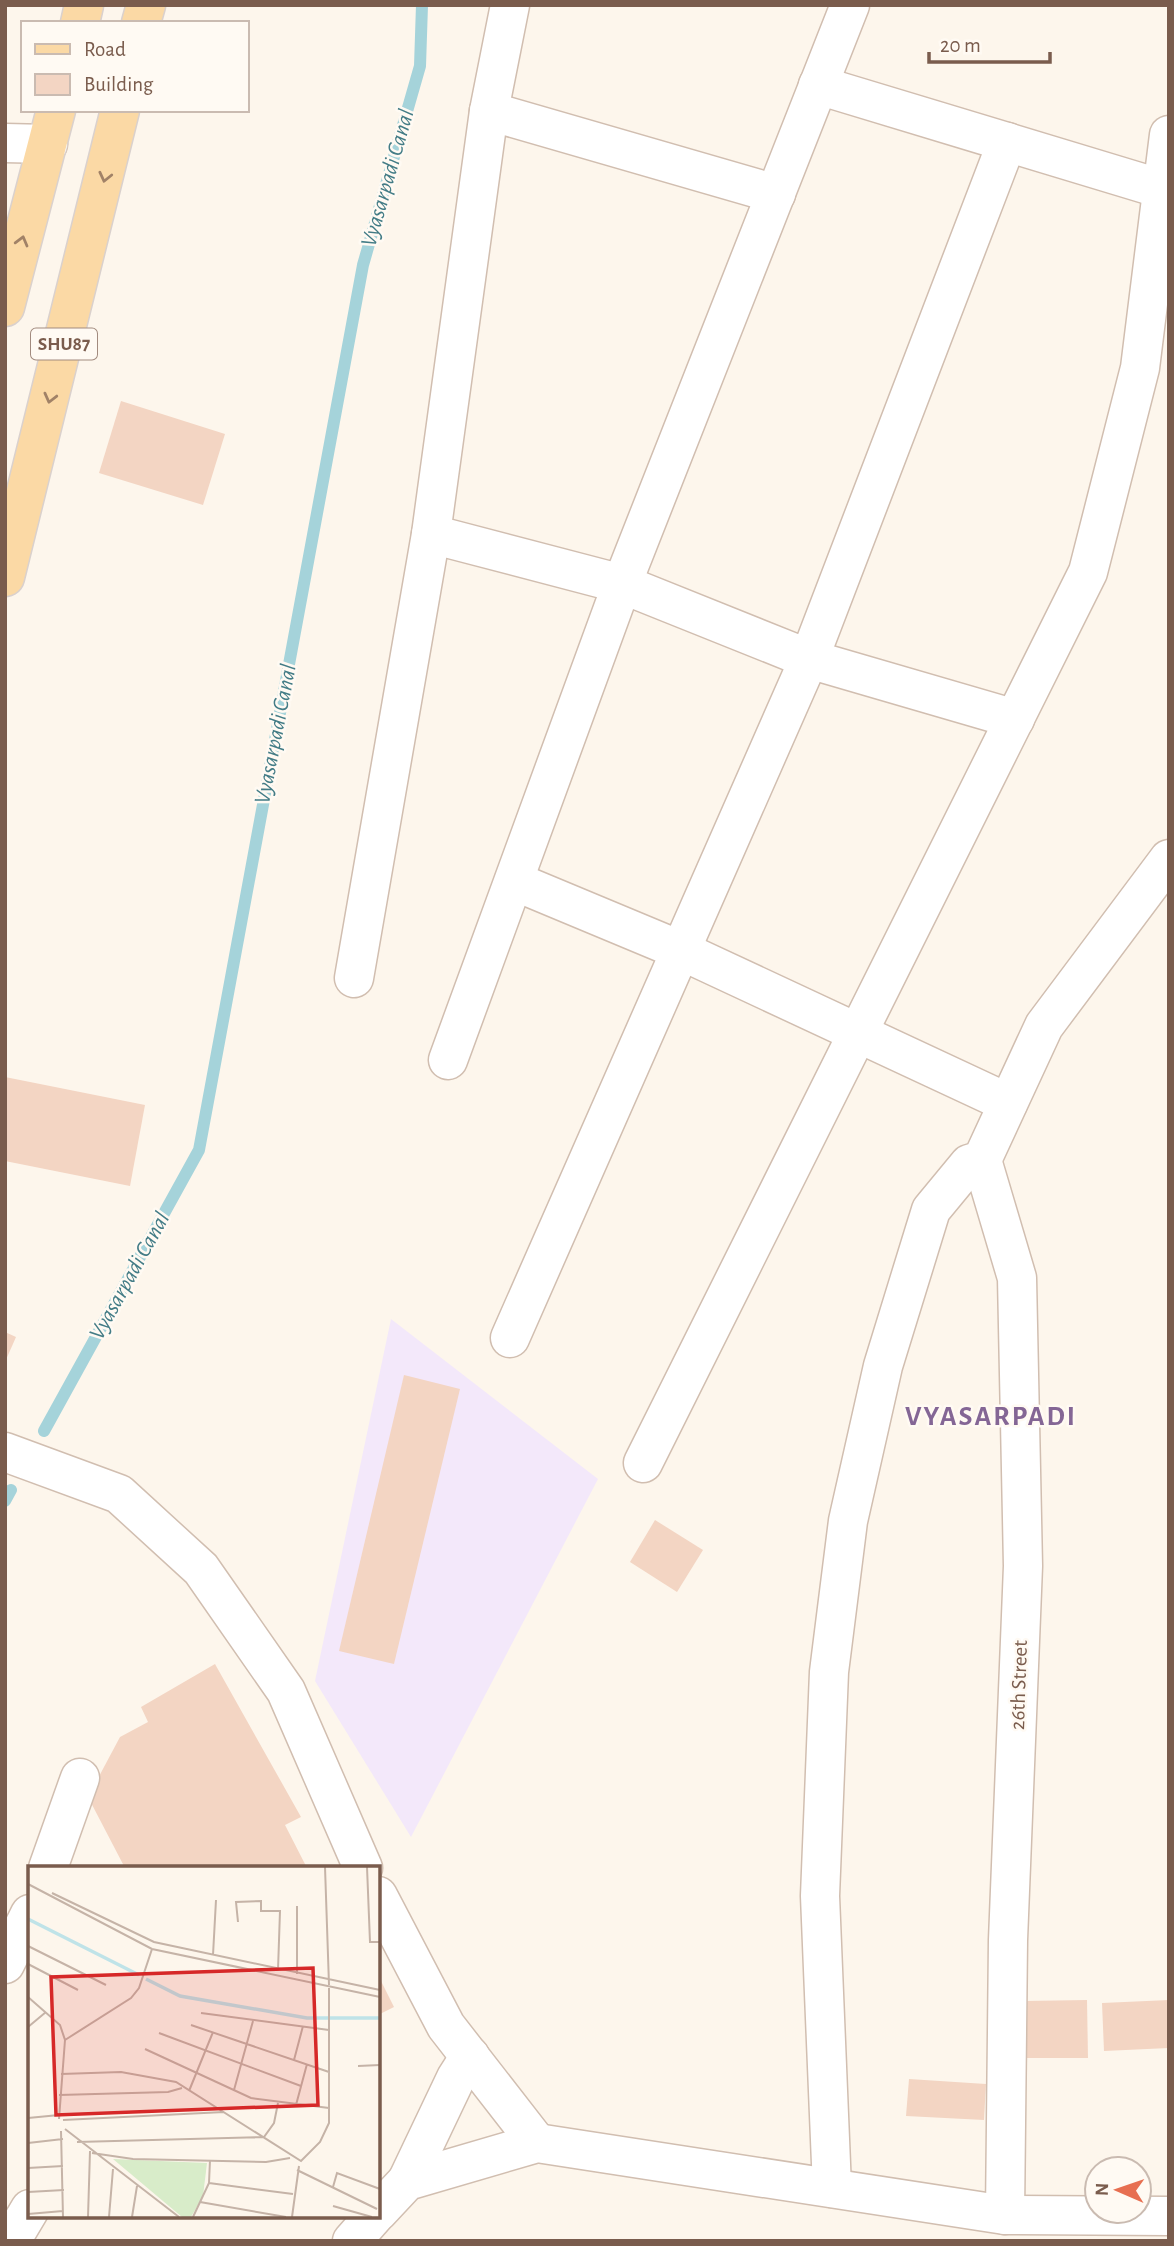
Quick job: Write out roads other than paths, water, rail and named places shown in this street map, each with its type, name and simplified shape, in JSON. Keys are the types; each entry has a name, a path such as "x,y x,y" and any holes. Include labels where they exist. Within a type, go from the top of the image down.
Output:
{"main road":[{"name":"SHU87","path":"5,577 121,112"},
{"path":"5,305 52,127"}],"street":[{"path":"354,978 430,534 489,111 510,5"},
{"path":"448,1060 622,584 850,5"},
{"path":"818,85 1162,189"},
{"path":"489,111 776,194"},
{"path":"5,143 52,127"},
{"path":"643,1463 1088,572 1140,368 1156,348 1162,189 1169,135"},
{"path":"510,1338 810,659 1007,142"},
{"path":"430,534 622,584 810,659 1015,719"},
{"path":"832,2188 820,1896 829,1672 848,1521 883,1366 931,1210 969,1164 982,1160 1044,1026 1169,859"},
{"path":"514,881 682,951 1008,1103"},
{"name":"26th Street","path":"982,1160 1017,1279 1018,1320 1023,1566 1008,1940 1005,2215"},
{"path":"5,1452 119,1494 201,1569 286,1691 362,1866"},
{"path":"49,1866 80,1778"},
{"path":"380,1900 446,2026 537,2143"},
{"path":"5,1964 28,1917"},
{"path":"380,2210 407,2181 456,2078 470,2056"},
{"path":"407,2181 537,2143 1005,2215 1169,2216"},
{"path":"11,2241 28,2212"},
{"path":"352,2241 372,2218"}],"waterway":[{"name":"Vyasarpadi Canal","path":"44,1431 199,1150 363,265 420,66 422,5"},
{"name":"Vyasarpadi Canal","path":"5,1501 11,1490"}],"district":[{"name":"VYASARPADI","path":"991,1417"}]}
